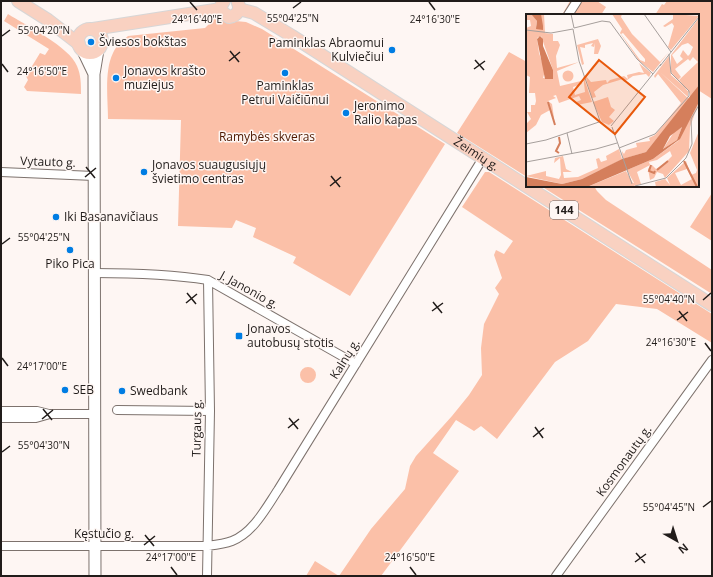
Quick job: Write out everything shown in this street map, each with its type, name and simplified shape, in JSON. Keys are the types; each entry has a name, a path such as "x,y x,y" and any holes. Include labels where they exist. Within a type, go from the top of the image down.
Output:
{"main road":[{"path":"18,1 33,5 48,20 81,47 91,53 100,47"},
{"name":"144","path":"89,30 223,5 224,14 229,17 237,14 238,5"},
{"name":"Žeimių g.","path":"238,5 254,13 526,185"},
{"path":"48,20 99,33 101,36 94,74 96,576"},
{"name":"144","path":"100,47 127,24"},
{"path":"89,30 79,36 81,47 94,74"},
{"name":"Žeimių g.","path":"528,187 712,304"}],"street":[{"path":"569,14 577,1"},
{"name":"Kalnų g.","path":"207,546 232,541 246,532 259,518 308,442 483,158"},
{"name":"Vytauto g.","path":"1,172 94,176"},
{"name":"J. Janonio g.","path":"95,273 136,272 208,280 356,364"},
{"name":"Turgaus g.","path":"206,576 210,411 208,280"},
{"name":"Kosmonautų g.","path":"556,576 712,360"},
{"path":"117,410 210,411"},
{"path":"1,411 37,411 50,414 96,414"},
{"path":"1,418 36,418 50,414"},
{"name":"Kęstučio g.","path":"1,546 207,546"}],"green space":[{"path":"570,1 597,1 606,7 602,14 563,14"},
{"path":"667,1 712,1 712,99 699,91 699,14 656,14 662,4 664,5"},
{"path":"8,14 66,51 77,66 81,83 81,94 27,91 24,87 28,80 26,76 40,53 45,55 49,49 4,21"},
{"name":"Ramybės skveras","path":"214,19 246,22 262,29 445,144 350,296 293,263 296,257 253,237 256,228 236,220 232,228 178,226 181,120 108,119 108,68 113,53 121,42 128,36 205,28"},
{"path":"509,52 526,61 526,176 457,133"},
{"path":"485,172 489,172 712,314 712,343 657,309 616,304 588,341 555,362 497,439 481,426 474,431 456,420 433,453 459,471 381,576 339,576 371,529 405,489 410,466 416,456 452,416 469,395 482,375 481,348 484,324 499,294 495,288 502,278 494,255 496,250 504,254 513,241 462,207"},
{"path":"543,187 595,187 606,200 712,270 712,294"},
{"path":"712,193 712,241 690,227"},
{"path":"305,367 311,367 316,372 314,381 311,383 305,383 300,378 300,372"},
{"path":"315,561 339,576 306,576"}],"place":[{"name":"Šviesos bokštas","path":"91,42"},
{"name":"Paminklas Abraomui Kulviečiui","path":"392,50"},
{"name":"Paminklas Petrui Vaičiūnui","path":"285,73"},
{"name":"Jonavos krašto muziejus","path":"116,78"},
{"name":"Jeronimo Ralio kapas","path":"346,113"},
{"name":"Jonavos suaugusiųjų švietimo centras","path":"144,172"},
{"name":"Iki Basanavičiaus","path":"56,217"},
{"name":"Piko Pica","path":"70,250"},
{"name":"Jonavos autobusų stotis","path":"239,336"},
{"name":"SEB","path":"65,390"},
{"name":"Swedbank","path":"122,391"}]}
